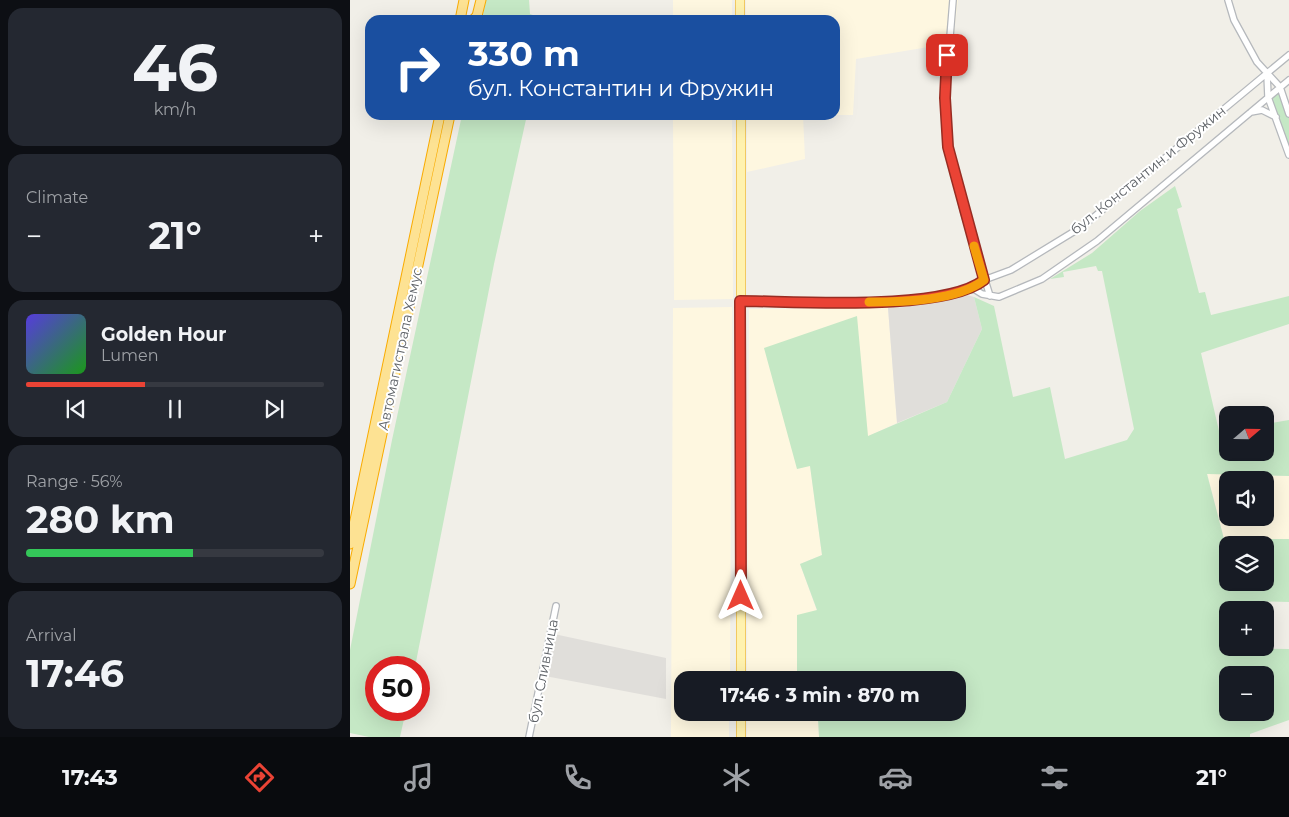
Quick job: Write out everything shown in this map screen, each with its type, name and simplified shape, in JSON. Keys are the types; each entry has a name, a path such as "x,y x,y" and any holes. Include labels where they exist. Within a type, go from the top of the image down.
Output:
{"highway":[{"path":"461,15 464,0"},
{"path":"473,15 475,0"},
{"path":"478,15 481,0"},
{"name":"Автомагистрала Хемус","path":"350,544 439,120"},
{"name":"Автомагистрала Хемус","path":"350,584 449,120"}],"main road":[{"path":"740,0 740,15"},
{"path":"741,120 741,671"},
{"path":"741,721 741,737"}],"street":[{"path":"952,0 945,98 948,147 990,296"},
{"path":"1228,0 1234,20 1257,62 1280,87 1289,114"},
{"name":"бул. Константин и Фружин","path":"974,289 984,280 1010,270 1083,226 1289,55"},
{"path":"1267,74 1268,97 1289,155"},
{"name":"бул. Константин и Фружин","path":"990,296 999,297 1042,279 1097,241 1289,80"},
{"path":"1251,112 1262,110 1276,117"},
{"path":"740,301 900,302 974,289 990,296"},
{"name":"бул. Сливница","path":"529,737 556,606"}],"shaded area":[{"path":"673,0 732,0 732,15 673,15"},
{"path":"746,0 958,0 953,43 856,59 853,115 840,115 840,15 746,15"},
{"path":"673,120 732,120 733,299 674,300"},
{"path":"747,120 803,120 805,159 747,172"},
{"path":"964,294 974,297 982,329 947,402 897,423 888,308 905,307"},
{"path":"732,307 730,671 674,671 674,721 729,721 729,737 671,737 673,308"},
{"path":"888,308 897,423 797,469 810,465 822,555 800,564 817,611 797,671 747,671 749,309"},
{"path":"1207,473 1219,473 1219,520"},
{"path":"1274,475 1289,476 1289,539 1274,539 1274,536 1223,536 1221,526 1274,526"},
{"path":"554,634 666,658 666,699 545,676"},
{"path":"747,721 818,721 819,737 747,737"}],"green space":[{"path":"486,0 529,0 530,14 533,15 483,15"},
{"path":"1280,87 1289,114 1289,155 1268,97"},
{"path":"461,120 526,120 494,264 417,656 365,656 365,721 404,721 400,737 369,737 350,733 350,650 392,440"},
{"path":"1175,186 1182,207 1177,209 1199,293 1205,292 1211,315 1289,296 1289,324 1201,353 1219,431 1219,461 1274,461 1274,422 1289,420 1289,476 1274,476 1274,471 1219,471 1219,474 1207,474 1219,526 1223,536 1219,536 1219,591 1274,591 1274,539 1289,539 1289,602 1219,601 1219,656 1274,656 1274,649 1289,649 1289,720 1250,734 1250,737 819,737 818,721 966,721 966,671 797,671 797,615 817,610 800,564 822,555 810,466 797,469 764,348 857,316 868,436 947,402 982,329 974,297 994,306 1013,397 1050,387 1065,459 1127,440 1134,429 1102,271 1098,271 1096,266 1063,272 1064,277 1050,279 1092,253 1140,211"}],"slow traffic":[{"path":"869,302 900,302 974,289 984,280 974,246"}],"route":[{"path":"741,596 740,301 900,302 974,289 984,280 953,173 948,147 945,98 947,55"}]}
